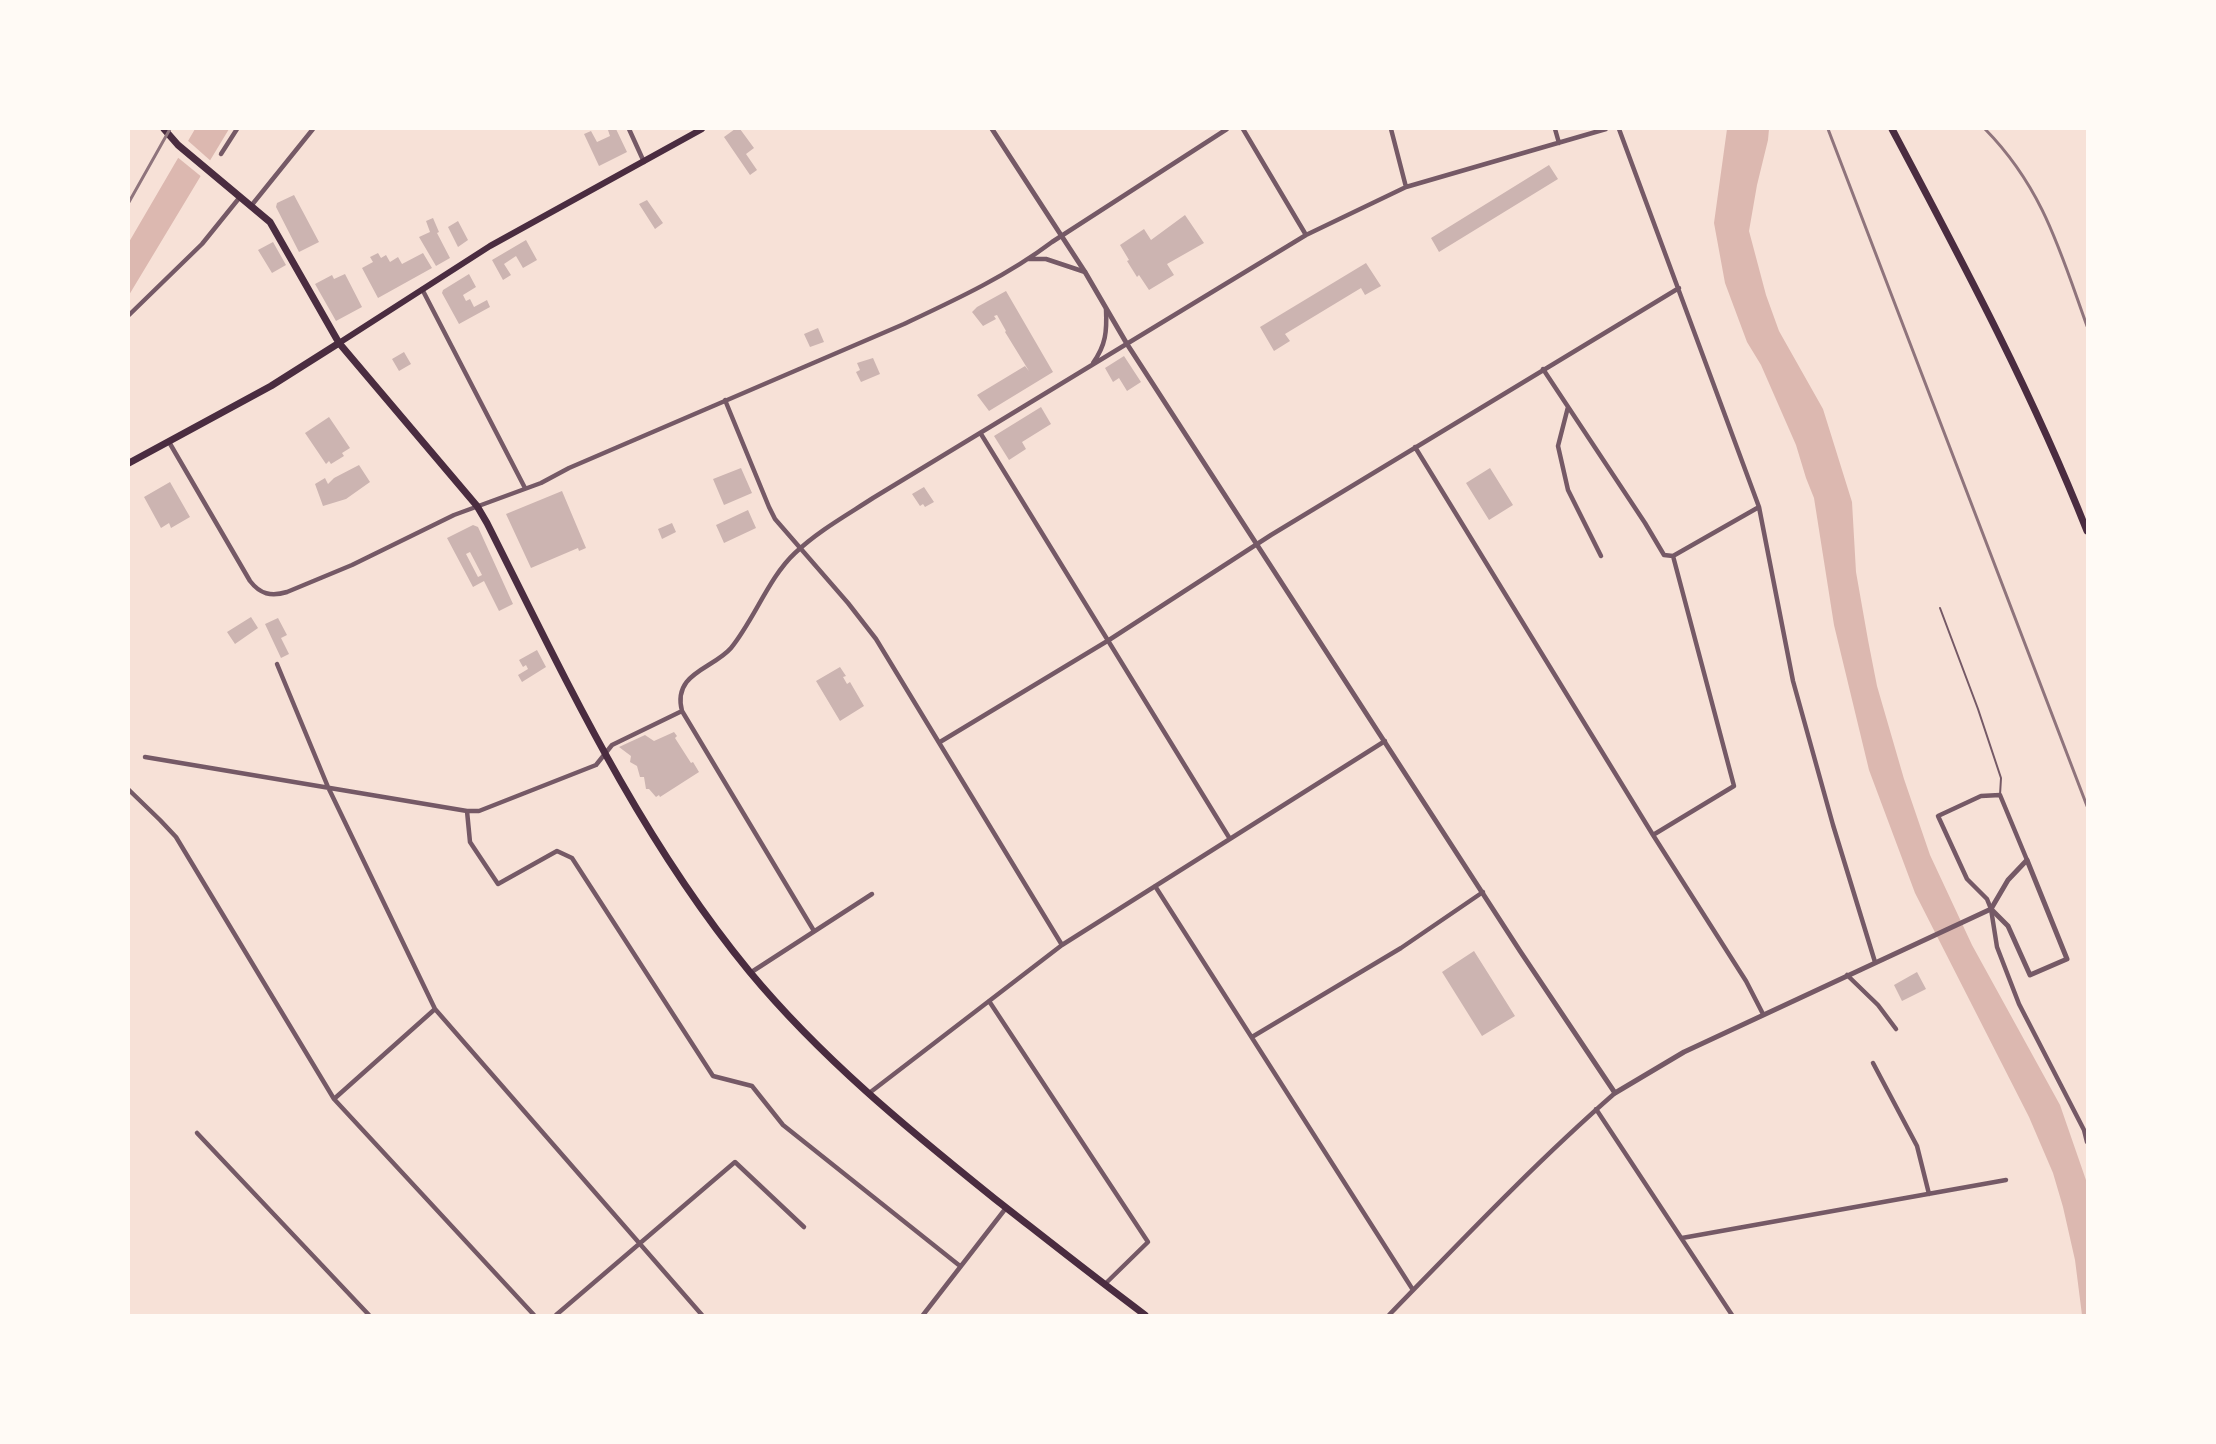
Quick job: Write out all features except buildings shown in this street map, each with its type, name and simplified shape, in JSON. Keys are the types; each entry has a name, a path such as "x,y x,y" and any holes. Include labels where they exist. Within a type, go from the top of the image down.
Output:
{"main road":[{"path":"165,129 178,145 270,222 339,343 477,506 604,754 669,863 721,936 750,972 814,1042 868,1094 1006,1208 1145,1315"},
{"path":"129,463 271,386 490,246 702,129"},
{"path":"1892,129 1963,263 2036,409 2087,531"}],"street":[{"path":"221,154 237,129"},
{"path":"251,206 313,129"},
{"path":"629,129 644,162"},
{"path":"992,129 1062,236 1127,344 1615,1093"},
{"path":"169,441 250,581 265,594 279,595 477,506 525,488 904,324 954,300 1029,259 1227,129"},
{"path":"1242,129 1306,235"},
{"path":"1391,129 1406,187"},
{"path":"1555,129 1559,143"},
{"path":"814,931 682,711 680,699 684,687 697,671 721,657 731,648 786,562 813,537 873,498 1306,235 1406,187 1606,129"},
{"path":"1620,129 1759,507 1793,681 1833,825 1875,962"},
{"path":"129,315 202,244 240,197"},
{"path":"1029,259 1046,259 1084,273"},
{"path":"940,742 1108,640 1415,447 1679,288"},
{"path":"422,289 525,488"},
{"path":"1089,368 1101,351 1107,334 1106,308"},
{"path":"1543,369 1664,555 1673,555 1759,507"},
{"path":"725,400 769,507 782,528 848,603 876,639 1062,945"},
{"path":"1569,407 1558,446 1568,490 1601,556"},
{"path":"981,434 1230,839"},
{"path":"1415,447 1653,836 1746,981 1763,1014"},
{"path":"1653,836 1734,786 1673,555"},
{"path":"278,664 328,787 435,1009 702,1315"},
{"path":"145,757 467,811 479,811 596,765 612,745 682,711"},
{"path":"868,1094 1062,945 1385,741"},
{"path":"129,790 176,837 334,1099 534,1315"},
{"path":"1991,909 2008,926 2030,975 2067,959 2000,795 1981,796 1938,816 1967,879 1987,899 1991,909 1997,947 2019,1004 2084,1130 2087,1142"},
{"path":"467,811 470,842 498,884 557,851 572,858 713,1076 752,1086 783,1125 960,1266"},
{"path":"1389,1315 1596,1109 1615,1093 1684,1052 1991,909 2008,880 2027,860"},
{"path":"1155,886 1413,1290"},
{"path":"1252,1037 1401,948 1483,892"},
{"path":"750,972 872,894"},
{"path":"1847,975 1878,1005 1896,1029"},
{"path":"989,1001 1148,1242 1105,1284"},
{"path":"334,1099 435,1009"},
{"path":"1873,1063 1917,1146 1929,1194"},
{"path":"1596,1109 1732,1315"},
{"path":"197,1133 369,1315"},
{"path":"556,1315 735,1162 804,1227"},
{"path":"1682,1238 2006,1180"},
{"path":"923,1315 1006,1208"}],"lane":[{"path":"1940,608 2001,778 2000,795"}],"shaded area":[{"path":"195,129 229,129 129,295 129,242"},
{"path":"1727,129 1769,129 1749,231 1766,295 1779,331 1823,409 1852,502 1856,572 1877,686 1904,779 1930,855 1972,945 2060,1105 2087,1183 2087,1315 2082,1315 2075,1260 2053,1173 2029,1117 1915,893 1869,770 1834,625 1814,498 1796,445 1761,365 1747,342 1725,283 1714,223"}],"pier":[{"path":"186,139 212,162 203,178 176,156"}],"railway":[{"path":"129,202 170,129"},
{"path":"1828,129 2087,806"},
{"path":"1985,129 2005,151 2036,197 2058,246 2087,326"}]}
